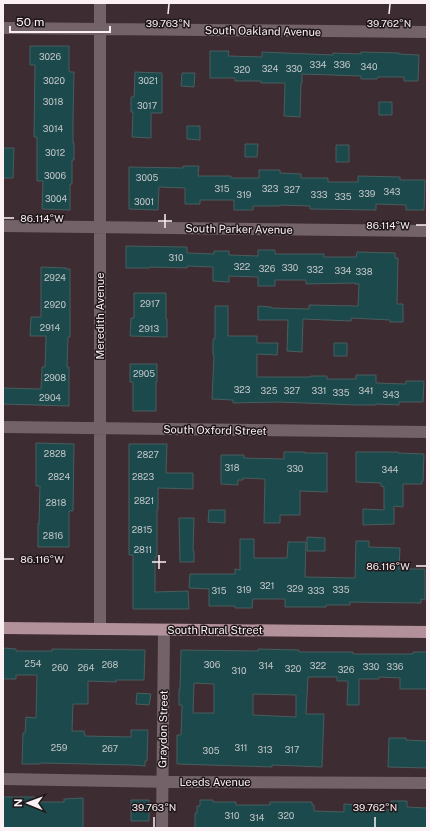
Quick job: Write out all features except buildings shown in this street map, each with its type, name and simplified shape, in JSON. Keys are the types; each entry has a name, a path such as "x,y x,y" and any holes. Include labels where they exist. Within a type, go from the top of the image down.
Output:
{"main road":[{"name":"South Rural Street","path":"3,628 427,632"}],"street":[{"name":"Meredith Avenue","path":"100,3 100,629"},
{"name":"South Oakland Avenue","path":"3,28 427,32"},
{"name":"South Parker Avenue","path":"3,226 427,231"},
{"name":"South Oxford Street","path":"3,427 427,432"},
{"name":"Graydon Street","path":"162,828 164,630"},
{"name":"Leeds Avenue","path":"3,779 162,782 427,783"}]}
